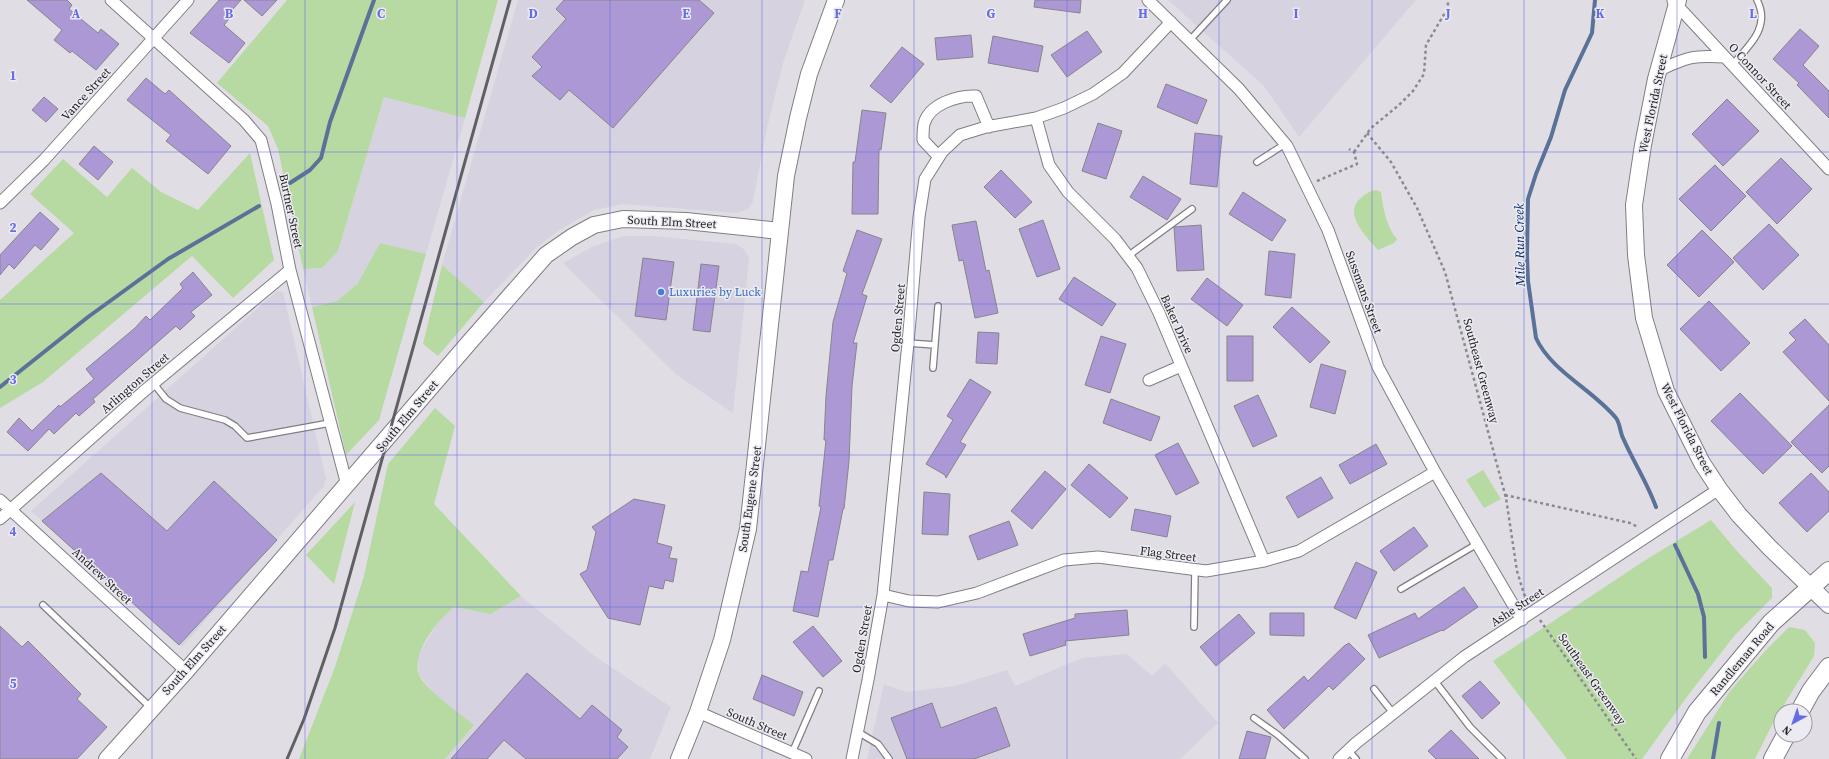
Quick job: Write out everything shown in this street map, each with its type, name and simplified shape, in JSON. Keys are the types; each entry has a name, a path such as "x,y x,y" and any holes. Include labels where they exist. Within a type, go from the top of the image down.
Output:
{"main road":[{"name":"South Eugene Street","path":"679,759 698,712 722,640 748,529 786,176 809,74 836,0"},
{"name":"West Florida Street","path":"1676,2 1658,71 1643,145 1634,205 1636,255 1644,318 1666,391 1702,463 1719,490 1769,547 1829,604"},
{"name":"South Elm Street","path":"107,759 151,708 186,671 546,255 572,237 594,225 623,219 686,221 780,230"},
{"name":"Randleman Road","path":"1670,759 1697,712 1771,623 1829,571"},
{"path":"1804,703 1811,690 1829,667"},
{"path":"1773,759 1782,743"}],"street":[{"name":"Burtner Street","path":"111,0 244,120 261,140 277,204 290,270 347,485"},
{"name":"Vance Street","path":"0,203 44,160 188,0"},
{"name":"Sussmans Street","path":"1148,0 1239,89 1285,144 1328,230 1378,367 1435,472 1522,620"},
{"name":"O Connor Street","path":"1676,2 1728,61 1829,169"},
{"name":"Ogden Street","path":"852,759 883,595 920,217 926,179 939,157 960,135 989,126 1036,118 1064,108 1093,94 1123,73 1171,22"},
{"path":"1658,71 1685,58 1698,56 1728,61"},
{"path":"939,157 923,140 924,123 935,107 965,95 976,96 989,126"},
{"name":"Baker Drive","path":"1036,118 1049,165 1068,192 1115,239 1137,268 1181,366 1264,561"},
{"name":"Arlington Street","path":"0,519 154,384 290,270"},
{"path":"1149,380 1181,366"},
{"name":"Flag Street","path":"883,595 909,601 938,602 977,593 1064,560 1098,557 1206,572 1264,561 1300,551 1435,472"},
{"name":"Ashe Street","path":"1339,759 1393,713 1464,657 1535,612 1719,490"},
{"name":"Andrew Street","path":"0,500 186,671"},
{"name":"South Street","path":"698,712 806,759"}],"lane":[{"path":"1190,40 1227,0"},
{"path":"1728,61 1752,42 1759,30 1763,17 1757,0"},
{"path":"1257,162 1285,144"},
{"path":"1128,256 1192,208"},
{"path":"933,368 938,306"},
{"path":"908,343 935,345"},
{"path":"154,384 166,398 180,408 225,420 235,426 247,438 330,423"},
{"path":"1401,589 1477,544"},
{"path":"1194,627 1195,570"},
{"path":"43,605 151,708"},
{"path":"1434,680 1470,727 1502,759"},
{"path":"1374,689 1393,713"},
{"path":"792,753 819,691"},
{"path":"1254,718 1278,735 1305,759"},
{"path":"858,732 878,744 889,759"},
{"path":"1348,750 1356,759"}],"path":[{"path":"1354,152 1371,128 1399,105 1413,91 1424,74 1426,45 1446,11 1449,0"},
{"name":"Southeast Greenway","path":"1367,133 1391,162 1417,208 1445,272 1505,495 1517,571 1524,594 1636,759"},
{"path":"1306,185 1357,164 1354,152 1349,148"},
{"path":"1505,495 1630,524 1652,533"}],"shaded area":[{"path":"518,0 805,0 783,63 767,128 753,201 748,209 736,213 623,204 594,210 561,229 537,247 484,302 442,265"},
{"path":"1168,0 1416,0 1299,137 1264,86"},
{"path":"384,97 465,118 426,254 380,243 358,283 337,301 312,307 303,269 322,268 338,251"},
{"path":"623,236 652,236 736,244 745,250 749,259 733,413 677,375 563,263 592,247"},
{"path":"277,291 283,292 326,479 324,486 182,647 31,511"},
{"path":"521,596 593,655 671,707 650,759 445,759 474,725 436,695 419,675 418,655 440,619 454,607 491,614"},
{"path":"1127,654 1152,676 1165,663 1218,723 1180,759 867,759 884,684 906,692 955,686 1007,670 1015,686 1082,658"}],"green space":[{"path":"287,0 498,0 465,118 384,97 338,251 322,268 303,269 278,149 268,126 217,83"},
{"path":"250,153 274,260 233,298 192,256 43,382 0,408 0,300 74,233 30,194 63,159 107,197 132,168 161,192 198,210"},
{"path":"1376,190 1381,192 1384,210 1390,229 1397,239 1394,243 1378,250 1358,225 1354,210 1356,203 1362,197 1369,192"},
{"path":"380,243 426,254 379,420 346,455 312,307 337,301 358,283"},
{"path":"442,265 484,302 438,356 423,344"},
{"path":"435,408 455,426 434,504 521,596 491,614 454,607 434,628 422,647 418,666 419,675 422,680 435,694 474,725 445,759 299,759 335,667 364,576 388,464"},
{"path":"1483,470 1501,499 1484,508 1466,480"},
{"path":"355,502 334,584 306,555"},
{"path":"1711,520 1736,550 1772,588 1772,598 1735,635 1689,694 1642,759 1567,759 1493,661 1644,561"},
{"path":"1789,627 1805,630 1815,643 1814,656 1785,703 1773,703 1773,723 1755,759 1687,759 1730,691 1767,649"}],"building":[{"path":"27,0 67,0 72,5 69,9 98,33 101,29 119,44 96,70 72,51 70,53 54,40 62,30"},
{"path":"219,0 241,0 226,17 229,19 224,25 245,43 229,63 190,33"},
{"path":"244,0 277,0 262,16"},
{"path":"564,0 699,0 714,13 613,128 569,90 560,100 532,76 542,67 532,57 566,19 556,9"},
{"path":"1035,0 1081,0 1080,13 1034,7"},
{"path":"1800,29 1819,46 1803,65 1829,91 1829,118 1797,85 1799,83 1773,59"},
{"path":"1087,31 1102,52 1067,77 1051,55"},
{"path":"971,35 973,57 937,60 935,38"},
{"path":"993,36 1043,46 1038,72 988,63"},
{"path":"902,47 924,64 891,103 870,86"},
{"path":"146,78 165,94 169,90 231,146 208,174 166,141 171,135 127,100"},
{"path":"1166,84 1207,100 1197,124 1157,107"},
{"path":"44,97 58,109 46,122 32,110"},
{"path":"1727,99 1759,131 1723,166 1692,134"},
{"path":"862,110 886,113 881,150 879,149 878,214 852,214 853,162 855,162"},
{"path":"1098,123 1122,131 1106,179 1082,171"},
{"path":"1195,133 1222,136 1217,187 1190,184"},
{"path":"94,146 113,162 98,180 79,164"},
{"path":"1781,158 1812,189 1777,224 1746,192"},
{"path":"1715,165 1746,196 1711,231 1679,199"},
{"path":"1001,170 1032,202 1015,218 984,187"},
{"path":"1143,176 1181,199 1167,220 1130,197"},
{"path":"1243,192 1286,220 1272,241 1229,214"},
{"path":"40,212 59,229 41,250 35,245 14,269 9,264 0,275 0,255"},
{"path":"1043,220 1060,269 1037,277 1019,229"},
{"path":"976,221 986,271 989,270 998,313 975,318 963,260 959,261 952,225"},
{"path":"1769,224 1799,255 1763,290 1733,258"},
{"path":"1201,225 1204,270 1177,271 1174,227"},
{"path":"857,230 882,239 862,294 867,296 853,343 857,343 852,386 849,461 844,509 833,560 829,560 818,617 793,611 801,571 808,572 821,507 819,506 826,440 824,440 826,396 833,322 847,273 843,271"},
{"path":"1702,230 1734,262 1699,297 1667,265"},
{"path":"1269,251 1295,254 1291,298 1265,295"},
{"path":"643,258 674,262 666,320 635,316"},
{"path":"701,264 719,266 710,332 693,330"},
{"path":"193,272 212,295 191,312 195,316 180,330 176,326 93,399 95,402 79,416 76,413 54,434 49,429 28,451 7,432 19,418 32,431 59,405 60,407 94,379 86,369 135,328 146,316 150,320 183,288 180,284"},
{"path":"1074,277 1116,304 1102,326 1059,299"},
{"path":"1207,278 1243,305 1227,326 1191,299"},
{"path":"1709,301 1750,343 1721,371 1680,329"},
{"path":"1292,307 1330,342 1310,363 1273,327"},
{"path":"1805,319 1829,345 1829,401 1783,352 1796,340 1789,333"},
{"path":"978,332 999,333 997,364 976,363"},
{"path":"1101,336 1126,344 1110,393 1085,385"},
{"path":"1227,336 1253,336 1253,381 1227,381"},
{"path":"1321,364 1346,371 1335,414 1310,407"},
{"path":"970,379 991,392 960,442 966,445 946,478 945,475 926,464 953,420 947,416"},
{"path":"1740,393 1792,446 1763,474 1711,421"},
{"path":"1258,395 1277,436 1253,447 1234,406"},
{"path":"1111,399 1160,417 1151,441 1103,423"},
{"path":"1829,405 1829,466 1822,473 1791,442"},
{"path":"1178,443 1199,483 1176,495 1155,455"},
{"path":"1376,444 1387,464 1350,484 1339,465"},
{"path":"1089,464 1128,498 1110,518 1071,485"},
{"path":"1045,471 1066,489 1032,529 1011,511"},
{"path":"101,473 167,531 214,481 277,540 179,645 42,521"},
{"path":"1811,473 1829,492 1829,511 1807,532 1779,503"},
{"path":"1321,477 1333,498 1298,518 1286,497"},
{"path":"924,492 950,494 948,535 922,534"},
{"path":"634,499 665,505 657,543 672,547 669,558 677,559 673,582 665,580 663,589 649,586 640,625 608,618 580,574 587,570 596,532 592,527"},
{"path":"1135,509 1171,516 1167,537 1131,530"},
{"path":"1009,521 1018,545 978,560 969,536"},
{"path":"1414,527 1428,546 1394,571 1380,551"},
{"path":"1356,562 1377,572 1356,619 1334,608"},
{"path":"1464,587 1478,607 1443,631 1442,630 1379,658 1368,635 1415,613 1418,619"},
{"path":"1127,610 1129,635 1065,641 1066,645 1030,656 1023,634 1075,618 1075,614"},
{"path":"1270,613 1304,613 1304,636 1270,635"},
{"path":"1239,614 1255,633 1216,666 1200,647"},
{"path":"0,626 22,647 28,641 81,694 77,699 107,727 77,759 0,759"},
{"path":"813,626 842,661 823,677 793,642"},
{"path":"1349,643 1365,659 1333,690 1329,686 1284,729 1267,710 1304,676 1308,681"},
{"path":"527,673 580,719 592,705 622,730 617,737 628,747 617,759 526,759 504,740 487,759 451,759"},
{"path":"762,675 803,692 794,716 753,699"},
{"path":"1480,681 1500,703 1482,719 1462,696"},
{"path":"932,703 941,728 996,707 1010,746 974,759 907,759 891,718"},
{"path":"1451,730 1479,759 1436,759 1428,751"},
{"path":"1247,731 1271,737 1265,759 1239,759"}],"waterway":[{"path":"290,183 310,170 321,158 330,122 374,0"},
{"name":"Mile Run Creek","path":"1595,0 1592,33 1565,90 1551,137 1528,199 1528,281 1536,338 1543,350 1552,360 1596,398 1616,418 1623,438 1656,507"},
{"path":"0,387 88,317 168,259 259,206"},
{"name":"Mile Run Creek","path":"1675,545 1698,594 1704,617 1705,657"},
{"name":"Mile Run Creek","path":"1713,759 1719,723"}],"railway":[{"path":"287,759 304,719 335,628 510,0"}],"place":[{"name":"Luxuries by Luck","path":"661,292"}]}
